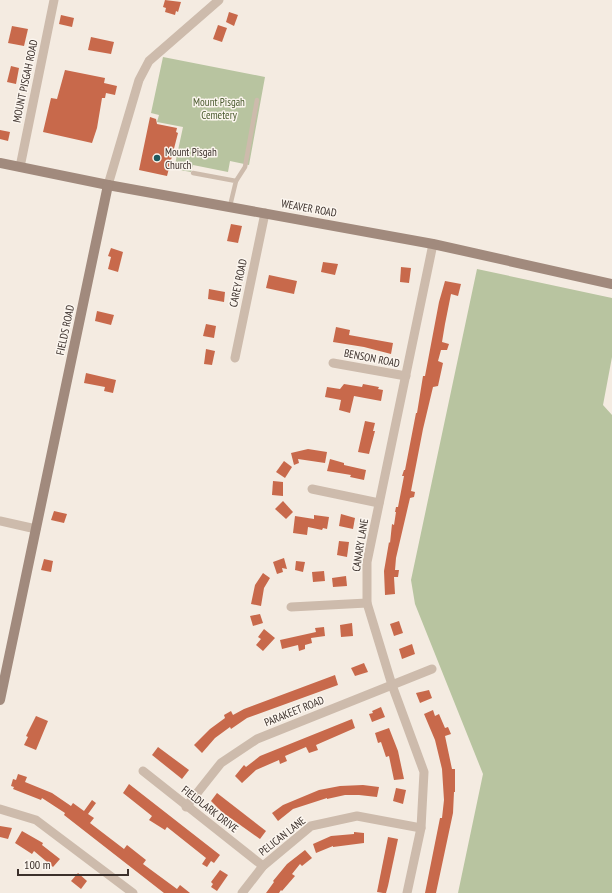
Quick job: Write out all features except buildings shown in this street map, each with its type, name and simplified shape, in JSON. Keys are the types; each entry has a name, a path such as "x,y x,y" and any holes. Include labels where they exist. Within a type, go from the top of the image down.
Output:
{"main road":[{"name":"WEAVER ROAD","path":"0,163 108,185 434,244 612,284"},
{"name":"FIELDS ROAD","path":"0,700 2,684 108,185"}],"street":[{"name":"MOUNT PISGAH ROAD","path":"20,167 54,0"},
{"name":"FIELDS ROAD","path":"108,185 139,80 149,62 219,0"},
{"name":"CAREY ROAD","path":"235,358 265,213"},
{"name":"CANARY LANE","path":"407,893 421,828 424,772 392,685 366,603 367,562 434,244"},
{"name":"BENSON ROAD","path":"333,362 406,376"},
{"path":"312,489 379,503"},
{"path":"0,521 36,529"},
{"path":"291,607 366,603"},
{"name":"PARAKEET ROAD","path":"186,807 222,762 257,740 432,669"},
{"name":"FIELDLARK DRIVE","path":"143,771 186,807 263,866"},
{"path":"0,809 36,820 133,893"},
{"name":"PELICAN LANE","path":"242,893 263,866 311,826 357,816 421,828"}],"lane":[{"path":"230,206 236,181 245,167 257,100"},
{"path":"193,173 236,181"}],"green space":[{"name":"Mount Pisgah Cemetery","path":"163,57 265,77 249,165 230,161 228,172 193,165 191,172 174,169 183,127 157,122 159,115 151,113"},
{"path":"477,269 612,298 612,357 603,405 612,415 612,893 458,893 483,774 415,604 411,580"}],"place":[{"name":"Mount Pisgah Church","path":"157,158"}]}
